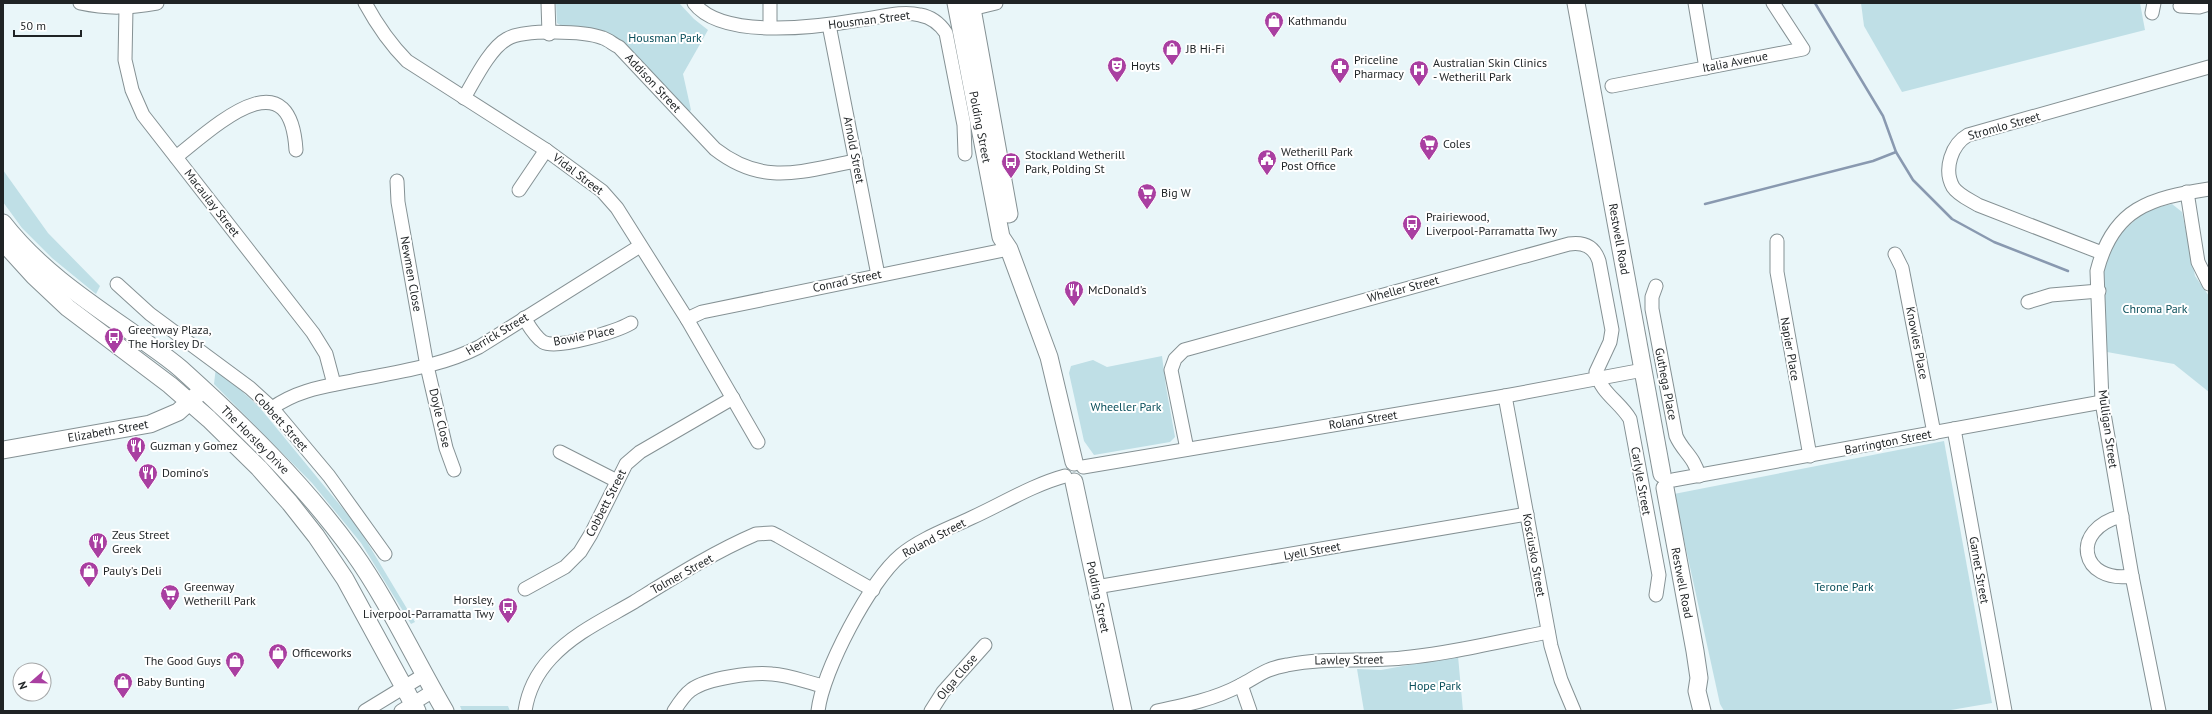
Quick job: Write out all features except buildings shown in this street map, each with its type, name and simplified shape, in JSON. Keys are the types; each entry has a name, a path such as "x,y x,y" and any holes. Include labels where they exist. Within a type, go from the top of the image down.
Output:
{"main road":[{"name":"Restwell Road","path":"1576,3 1643,370 1667,481 1699,678 1710,711"},
{"name":"Polding Street","path":"964,7 1001,237 1009,249 1049,357 1123,711"},
{"name":"The Horsley Drive","path":"3,223 28,252 61,282 157,350 203,389 280,465 329,521 374,583 445,711"},
{"name":"The Horsley Drive","path":"3,242 34,276 68,308 190,402 259,468 316,536 358,602 404,687 411,709"},
{"name":"Elizabeth Street","path":"3,450 150,424 168,418 190,402 203,389"},
{"name":"Restwell Road","path":"1699,678 1698,691 1702,711"}],"street":[{"path":"80,3 98,7 126,8 157,3"},
{"name":"Vidal Street","path":"365,3 377,26 392,46 407,61 546,150 602,190 617,208 687,319 758,442"},
{"path":"548,3 549,34"},
{"name":"Housman Street","path":"694,3 699,10 716,20 739,26 770,27 829,25 907,13 920,15 941,26 946,34 964,125 965,154"},
{"path":"770,3 770,27"},
{"path":"964,7 996,3"},
{"path":"1695,3 1706,68"},
{"name":"Italia Avenue","path":"1612,86 1803,50 1773,3"},
{"path":"2180,6 2199,7 2209,4"},
{"name":"Macaulay Street","path":"126,8 125,60 132,90 143,115 313,333 326,354 334,384"},
{"name":"Arnold Street","path":"829,25 878,275"},
{"name":"Addison Street","path":"464,98 496,48 507,39 522,34 586,34 603,38 619,47 715,149 729,160 744,168 762,173 783,174 856,161"},
{"name":"Stromlo Street","path":"2102,253 1978,205 1962,196 1953,187 1950,178 1953,148 1959,140 1968,135 2209,67"},
{"path":"176,156 236,110 252,104 266,102 279,106 288,115 295,129 296,150"},
{"path":"520,190 546,150"},
{"name":"Newmen Close","path":"397,181 398,202 427,366"},
{"name":"Mulligan Street","path":"2158,711 2132,576 2102,402 2099,291 2097,271 2102,253 2118,224 2129,213 2146,203 2187,192 2209,189"},
{"path":"2187,192 2198,262 2209,284"},
{"name":"Napier Place","path":"1777,241 1777,272 1810,456"},
{"name":"Wheller Street","path":"1187,449 1171,370 1175,359 1184,350 1569,244 1586,244 1595,251 1599,261 1612,330 1610,342 1597,369 1598,379"},
{"name":"Herrick Street","path":"272,408 301,392 427,366 461,356 479,347 640,246"},
{"name":"Conrad Street","path":"687,319 702,312 1009,249"},
{"name":"Knowles Place","path":"1896,254 1902,268 1934,433"},
{"name":"Cobbett Street","path":"116,284 150,314 250,388 272,408 329,476 385,554"},
{"name":"Guthega Place","path":"1656,286 1652,297 1652,309 1676,436 1679,444 1694,459 1700,476"},
{"path":"2028,302 2051,295 2099,291"},
{"name":"Bowie Place","path":"524,318 535,335 544,343 555,344 605,335 631,323"},
{"name":"Doyle Close","path":"427,366 446,448 454,470"},
{"name":"Roland Street","path":"818,711 822,686 836,652 885,571 902,554 1040,484 1074,472 1187,449 1505,396 1643,370"},
{"name":"Carlyle Street","path":"1598,379 1602,388 1624,410 1630,420 1659,575 1656,595"},
{"name":"Kosciusko Street","path":"1505,396 1548,632 1555,663 1574,711"},
{"name":"Cobbett Street","path":"525,589 565,567 580,552 591,534 626,464 640,452 732,398"},
{"name":"Barrington Street","path":"1667,481 2102,402"},
{"name":"Garnet Street","path":"1954,429 2005,711"},
{"path":"560,452 617,481"},
{"name":"Lyell Street","path":"1096,587 1527,514"},
{"path":"2122,516 2108,519 2093,532 2088,542 2088,553 2093,566 2103,574 2118,578 2132,576"},
{"name":"Tolmer Street","path":"525,711 529,692 537,676 550,659 575,636 651,591 756,534 772,533 783,538 873,590"},
{"name":"Lawley Street","path":"1157,711 1196,703 1241,685 1260,673 1286,665 1335,659 1376,661 1404,658 1548,632"},
{"name":"Olga Close","path":"931,711 943,692 985,645"},
{"path":"674,711 680,701 692,689 708,682 761,673 774,674 822,686"},
{"path":"365,711 424,675"},
{"path":"1241,685 1250,711"},
{"path":"411,709 433,691"}],"green space":[{"name":"Housman Park","path":"556,3 679,3 694,19 708,30 683,74 691,110 689,112 614,37 599,30 565,28 557,23"},
{"path":"1861,3 2140,3 2145,30 1902,92 1864,26"},
{"path":"3,170 48,233 100,286 96,294 52,258 22,228 3,202"},
{"name":"Chroma Park","path":"2172,204 2182,212 2195,276 2209,296 2209,392 2174,364 2107,352 2104,272 2110,251 2119,235 2146,210"},
{"name":"Wheeller Park","path":"1162,356 1175,437 1170,442 1094,455 1084,441 1069,373 1071,366 1093,360 1107,367"},
{"path":"216,367 260,408 358,527 415,622 411,624 361,543 312,483 214,384"},
{"name":"Terone Park","path":"1944,441 1992,703 1945,711 1724,711 1720,704 1674,494"},
{"name":"Hope Park","path":"1458,656 1463,711 1364,711 1357,669 1381,670"},
{"path":"460,706 508,706 510,711 462,711"}],"waterway":[{"path":"1815,3 1883,116 1896,152 1913,180 1952,219 1994,242 2068,271"},
{"path":"1705,204 1873,161 1896,152"}],"place":[{"name":"Kathmandu","path":"1274,38"},
{"name":"JB Hi-Fi","path":"1172,66"},
{"name":"Hoyts","path":"1117,83"},
{"name":"Priceline Pharmacy","path":"1340,84"},
{"name":"Australian Skin Clinics - Wetherill Park","path":"1419,87"},
{"name":"Coles","path":"1429,161"},
{"name":"Wetherill Park Post Office","path":"1267,176"},
{"name":"Stockland Wetherill Park, Polding St","path":"1011,179"},
{"name":"Big W","path":"1147,210"},
{"name":"Prairiewood, Liverpool-Parramatta Twy","path":"1412,241"},
{"name":"McDonald's","path":"1074,307"},
{"name":"Greenway Plaza, The Horsley Dr","path":"114,354"},
{"name":"Guzman y Gomez","path":"136,463"},
{"name":"Domino's","path":"148,490"},
{"name":"Zeus Street Greek","path":"98,559"},
{"name":"Pauly's Deli","path":"89,588"},
{"name":"Greenway Wetherill Park","path":"170,611"},
{"name":"Horsley, Liverpool-Parramatta Twy","path":"508,624"},
{"name":"Officeworks","path":"278,670"},
{"name":"The Good Guys","path":"235,678"},
{"name":"Baby Bunting","path":"123,699"}]}
